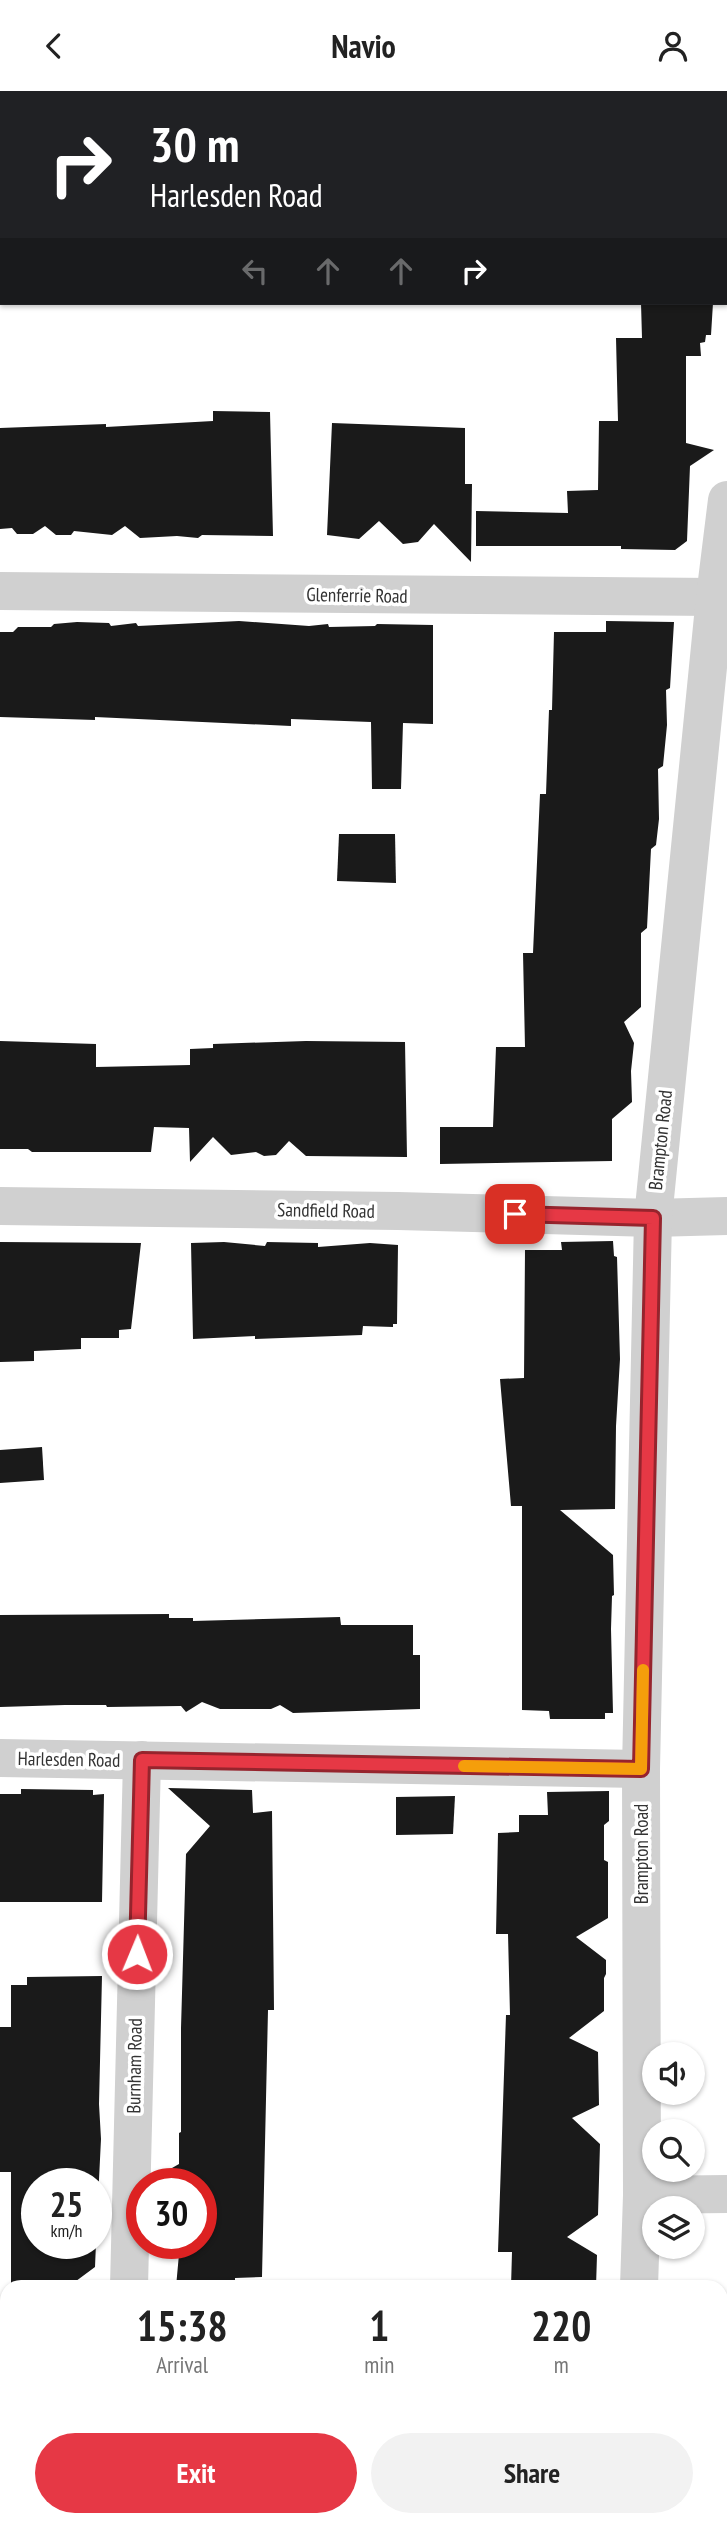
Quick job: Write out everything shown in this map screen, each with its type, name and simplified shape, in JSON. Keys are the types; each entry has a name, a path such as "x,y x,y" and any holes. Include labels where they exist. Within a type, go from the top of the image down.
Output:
{"street":[{"name":"Brampton Road","path":"639,2280 642,2195 641,1769 653,1218 727,501"},
{"name":"Glenferrie Road","path":"0,591 715,597"},
{"name":"Sandfield Road","path":"0,1206 398,1211 653,1218 727,1216"},
{"name":"Harlesden Road","path":"0,1758 641,1769"},
{"name":"Burnham Road","path":"129,2280 142,1760"},
{"path":"642,2195 727,2194"}],"building":[{"path":"641,305 713,305 711,335 706,335 705,342 700,343 701,356 686,356 686,443 714,450 690,466 687,541 675,550 621,549 621,546 476,546 476,511 568,513 567,491 598,490 599,421 618,421 616,338 642,338"},
{"path":"213,411 270,412 273,536 140,538 125,526 112,535 74,531 71,535 56,535 45,526 33,534 17,534 12,528 0,529 0,428 106,424 106,427 213,421"},
{"path":"332,423 465,428 465,484 472,484 471,562 434,524 418,542 403,544 379,521 359,539 327,535"},
{"path":"239,621 309,626 328,624 329,627 433,625 433,724 403,723 401,789 372,789 371,722 291,719 291,726 95,717 95,720 0,717 0,632 13,632 18,627 51,627 54,624 77,622 109,623 111,626 136,623 138,626"},
{"path":"606,621 674,622 670,688 666,690 667,725 663,766 658,769 659,819 656,845 651,849 647,928 641,933 641,1007 624,1022 634,1043 632,1102 612,1119 612,1161 440,1164 440,1127 493,1127 496,1047 525,1047 523,953 533,953 540,794 546,794 554,632 606,632"},
{"path":"339,834 395,834 396,883 337,881"},
{"path":"0,1041 96,1044 96,1067 190,1065 190,1049 213,1048 213,1044 405,1042 407,1157 306,1156 289,1141 276,1155 264,1156 256,1152 231,1155 213,1137 190,1162 189,1128 154,1127 151,1152 32,1152 28,1149 0,1149"},
{"path":"613,1241 614,1256 617,1257 620,1359 615,1509 560,1510 613,1555 613,1713 605,1713 605,1719 550,1719 549,1711 522,1710 522,1506 511,1506 500,1379 524,1378 525,1250 562,1250 561,1242"},
{"path":"0,1242 141,1243 131,1329 119,1330 119,1338 81,1338 81,1349 34,1351 34,1361 0,1362"},
{"path":"224,1242 265,1246 267,1242 318,1243 318,1247 370,1243 398,1245 397,1324 393,1324 393,1327 363,1326 362,1335 193,1339 191,1243"},
{"path":"42,1447 44,1480 0,1483 0,1450"},
{"path":"169,1614 169,1618 193,1618 193,1621 340,1617 341,1625 413,1625 413,1655 420,1655 420,1709 293,1713 280,1705 271,1709 220,1709 202,1702 186,1712 181,1706 0,1707 0,1615"},
{"path":"168,1788 252,1790 253,1813 272,1811 274,2010 268,2010 262,2277 177,2280 179,2259 217,2259 217,2168 172,2168 179,2164 181,2132 186,1854 210,1826"},
{"path":"21,1789 93,1790 93,1795 104,1794 102,1902 0,1902 0,1794 21,1794"},
{"path":"609,1791 609,1821 604,1825 604,1860 608,1862 608,1918 576,1937 606,1960 604,2011 569,2038 598,2052 599,2105 572,2118 600,2144 598,2215 567,2237 597,2255 596,2280 511,2280 512,2252 498,2252 506,2015 510,2015 508,1934 496,1934 498,1833 519,1832 519,1815 548,1815 547,1792"},
{"path":"455,1796 453,1834 396,1835 396,1797"},
{"path":"102,1976 100,2168 21,2168 21,2259 95,2259 95,2267 77,2280 11,2280 11,2172 0,2172 0,2027 11,2027 11,1985 27,1985 27,1977"}],"slow traffic":[{"path":"464,1766 641,1769 643,1670"}],"route":[{"path":"137,1954 142,1760 641,1769 653,1218 515,1214"}]}
